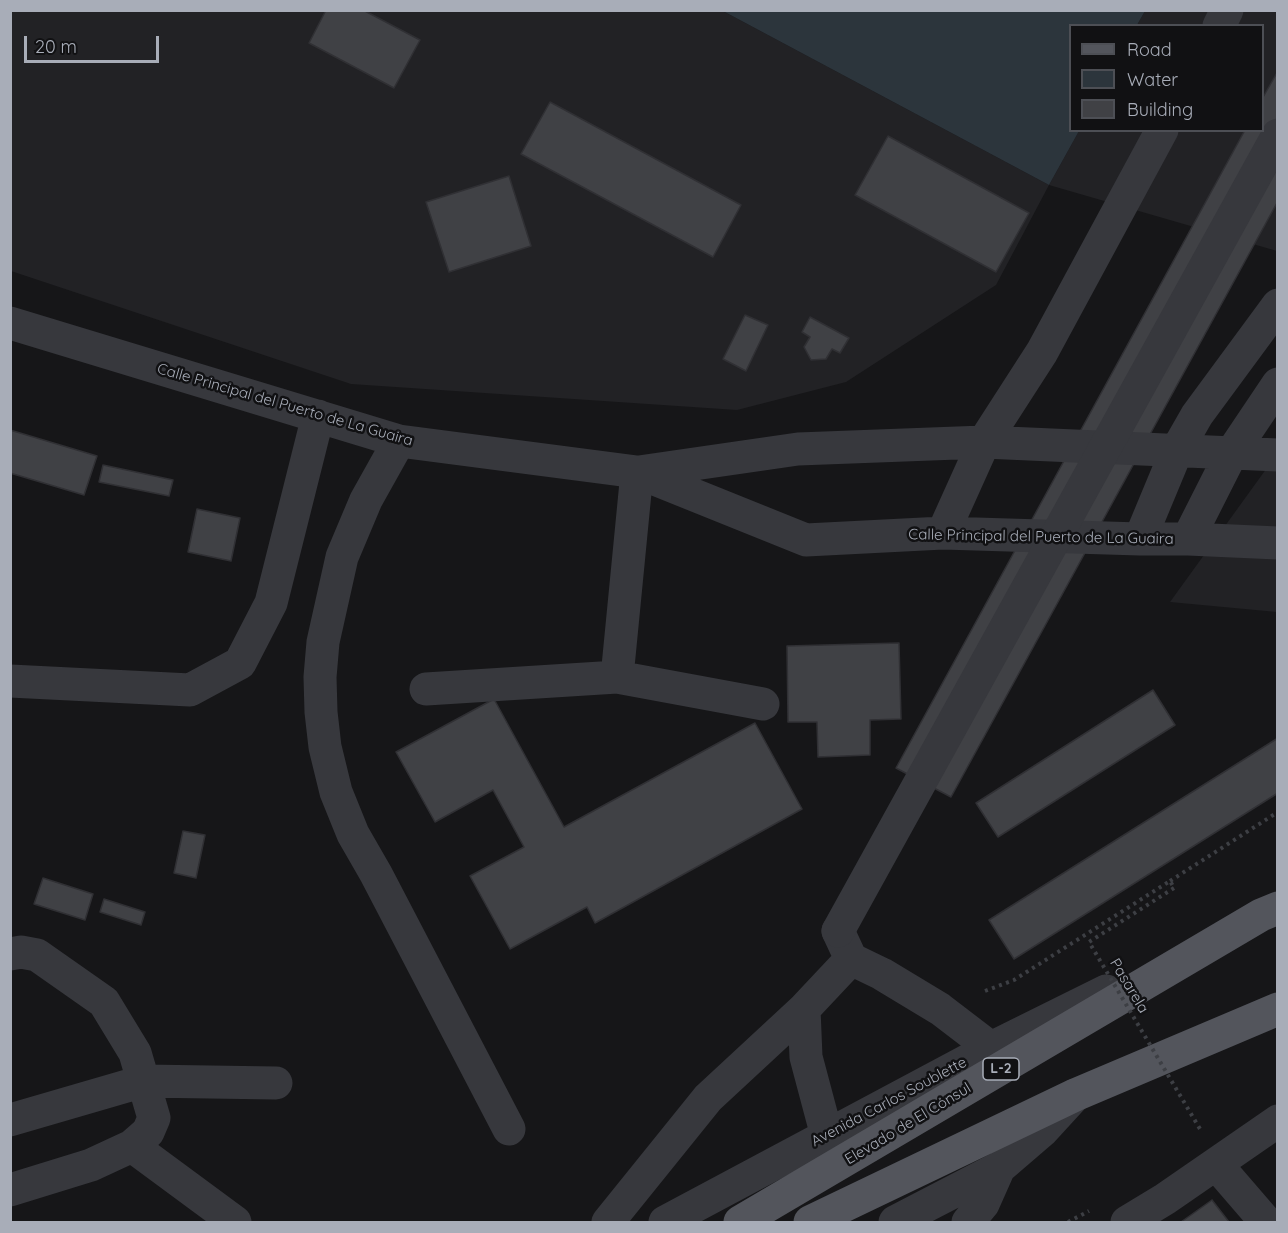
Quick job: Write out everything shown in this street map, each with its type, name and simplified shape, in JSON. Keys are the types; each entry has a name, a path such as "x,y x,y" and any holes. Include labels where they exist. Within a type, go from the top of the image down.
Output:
{"main road":[{"name":"Elevado de El Cónsul","path":"740,1222 1269,911"},
{"path":"810,1222 1075,1095 1278,1009"}],"street":[{"path":"1220,24 1227,10"},
{"path":"943,533 984,442 1042,352 1161,132"},
{"path":"608,1222 708,1098 804,1009 844,945 1278,135"},
{"path":"1140,539 1177,450 1197,415 1278,305"},
{"name":"Calle Principal del Puerto de La Guaira","path":"10,323 399,441 637,472 806,540 943,533 1278,543"},
{"path":"1188,539 1231,454 1278,384"},
{"path":"10,681 190,690 240,663 271,603 318,416"},
{"path":"399,441 366,500 342,557 323,642 320,677 325,747 336,792 353,834 508,1129"},
{"name":"Calle Principal del Puerto de La Guaira","path":"637,472 798,449 984,442 1278,455"},
{"path":"617,677 637,472"},
{"path":"426,689 617,677 763,704"},
{"name":"Avenida Carlos Soublette","path":"664,1222 991,1048 1269,911"},
{"path":"844,945 882,974 940,1009 991,1048"},
{"path":"10,954 21,952 37,955 104,1002 135,1053 153,1118 148,1132 132,1146 91,1165 10,1190"},
{"path":"804,1009 806,1057 827,1136"},
{"path":"10,1120 144,1081 276,1083"},
{"path":"895,1222 999,1168 1042,1131 1075,1095"},
{"path":"1128,1222 1278,1121"},
{"path":"132,1146 235,1222"},
{"path":"1216,1164 1266,1222"},
{"path":"968,1222 983,1204 999,1168"}],"path":[{"path":"940,1009 1014,980 1278,812"},
{"name":"Pasarela","path":"1170,881 1174,888 1089,942 1200,1129"}],"shaded area":[{"path":"11,11 723,11 1049,185 996,285 846,382 737,410 351,384 11,271"},
{"path":"1145,11 1277,11 1277,251 1049,185 1078,132 1264,132 1264,24 1138,24"},
{"path":"1277,454 1277,612 1170,602"}],"water":[{"path":"723,11 1145,11 1138,24 1069,24 1069,132 1078,132 1049,185"}],"building":[{"path":"326,10 363,10 420,40 394,88 309,43"},
{"path":"1278,71 1278,201 951,797 896,768 1244,132 1264,132 1264,96"},
{"path":"550,102 741,205 713,257 521,154"},
{"path":"888,136 1029,213 996,272 855,195"},
{"path":"509,176 531,246 449,272 426,202"},
{"path":"745,315 768,325 746,371 723,359"},
{"path":"810,317 849,338 840,353 832,349 826,359 811,360 804,347 810,337 802,332"},
{"path":"10,430 97,456 84,495 10,473"},
{"path":"103,465 173,480 169,496 99,482"},
{"path":"197,509 240,518 231,561 188,552"},
{"path":"899,643 901,719 870,720 870,755 818,757 817,722 788,722 787,646"},
{"path":"1153,690 1175,725 998,837 976,803"},
{"path":"494,699 564,827 755,723 802,809 595,923 587,907 510,949 470,876 524,847 493,790 435,822 396,752"},
{"path":"1278,738 1278,793 1014,959 989,920"},
{"path":"183,831 205,835 196,878 174,873"},
{"path":"43,878 93,894 85,920 34,904"},
{"path":"104,899 145,912 141,925 100,912"},
{"path":"1212,1200 1229,1222 1181,1222"}]}
